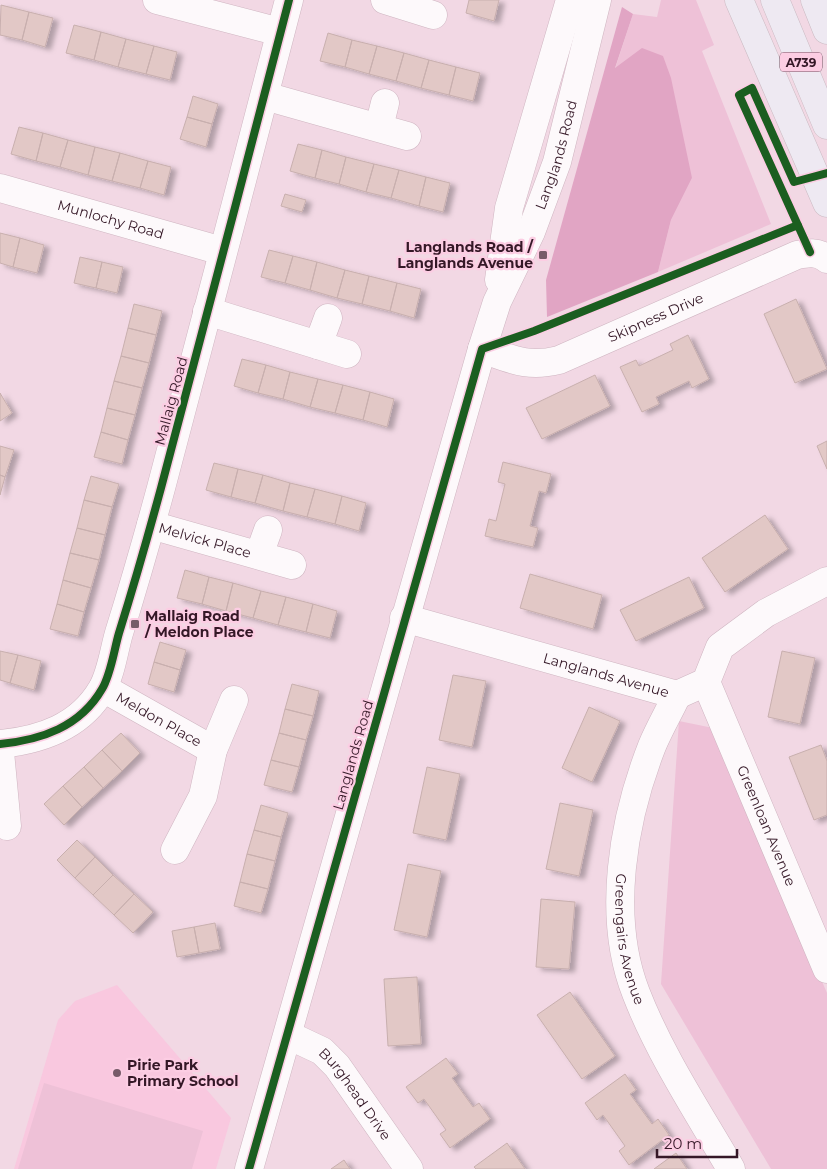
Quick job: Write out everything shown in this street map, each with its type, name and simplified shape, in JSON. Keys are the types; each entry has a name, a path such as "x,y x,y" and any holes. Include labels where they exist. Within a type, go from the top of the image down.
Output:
{"main road":[{"path":"739,0 827,204"},
{"name":"A739","path":"775,0 827,125"},
{"path":"815,0 827,30"}],"street":[{"path":"157,0 280,32"},
{"name":"Mallaig Road","path":"0,744 27,742 54,732 81,716 103,688 151,525 289,0"},
{"name":"Langlands Road","path":"249,1169 404,618 496,302 509,208 570,0"},
{"name":"Langlands Road","path":"496,302 531,232 557,162 597,0"},
{"path":"401,2 434,16"},
{"path":"265,96 382,115 407,136"},
{"name":"Munlochy Road","path":"0,188 222,251"},
{"name":"Skipness Drive","path":"482,349 525,364 541,365 559,360 797,255 810,252 827,258"},
{"path":"208,311 347,354"},
{"path":"318,345 328,318"},
{"name":"Melvick Place","path":"151,525 292,565"},
{"name":"Melvick Place","path":"259,555 268,530"},
{"path":"706,682 720,648 766,613 827,581"},
{"name":"Langlands Avenue","path":"404,618 677,695 706,682"},
{"name":"Greenloan Avenue","path":"706,682 827,969"},
{"name":"Meldon Place","path":"103,688 213,750"},
{"name":"Greengairs Avenue","path":"677,695 652,746 635,798 619,879 623,948 635,992 662,1047 731,1169"},
{"name":"Meldon Place","path":"175,850 203,796 213,750 234,700"},
{"path":"0,752 7,826"},
{"name":"Burghead Drive","path":"288,1035 322,1051 337,1066 409,1169"}],"shaded area":[{"path":"661,0 696,0 714,45 702,51 771,224 658,272 671,220 692,178 615,69 633,14 657,17"},
{"path":"622,7 633,14 615,68 642,48 663,56 671,78 692,178 671,220 658,272 547,317 546,280"},
{"path":"679,721 713,728 827,993 827,1169 771,1169 661,984"},
{"name":"Pirie Park Primary School","path":"117,985 231,1118 216,1169 14,1169 58,1020 75,1001"},
{"path":"44,1083 203,1131 192,1169 18,1169"}],"building":[{"path":"469,0 499,0 494,21 466,13"},
{"path":"1,5 29,12 22,40 0,35"},
{"path":"29,12 53,18 45,47 22,40"},
{"path":"74,25 101,32 94,60 66,53"},
{"path":"101,32 126,39 118,67 94,60"},
{"path":"328,33 352,40 345,67 320,61"},
{"path":"126,39 154,46 146,74 118,67"},
{"path":"352,40 377,46 369,74 345,67"},
{"path":"154,46 177,52 170,80 146,74"},
{"path":"377,46 404,53 396,81 369,74"},
{"path":"404,53 429,60 421,88 396,81"},
{"path":"429,60 456,67 449,95 421,88"},
{"path":"456,67 480,73 473,101 449,95"},
{"path":"193,96 218,104 212,124 187,117"},
{"path":"187,117 212,124 206,147 180,139"},
{"path":"19,127 43,133 36,161 11,154"},
{"path":"43,133 68,140 60,167 36,161"},
{"path":"68,140 95,147 88,175 60,167"},
{"path":"298,144 322,150 315,178 290,171"},
{"path":"95,147 120,153 112,181 88,175"},
{"path":"322,150 346,157 339,184 315,178"},
{"path":"120,153 148,161 140,188 112,181"},
{"path":"346,157 374,164 366,192 339,184"},
{"path":"148,161 171,167 164,195 140,188"},
{"path":"374,164 399,170 391,198 366,192"},
{"path":"399,170 426,177 419,206 391,198"},
{"path":"426,177 450,183 443,212 419,206"},
{"path":"285,194 306,200 302,212 281,206"},
{"path":"0,233 20,238 13,267 0,263"},
{"path":"20,238 44,245 37,273 13,267"},
{"path":"269,250 293,256 285,283 261,277"},
{"path":"293,256 317,262 310,290 285,283"},
{"path":"80,257 102,262 96,288 74,283"},
{"path":"102,262 123,267 117,293 96,288"},
{"path":"317,262 345,270 337,298 310,290"},
{"path":"345,270 369,276 362,304 337,298"},
{"path":"369,276 397,283 390,311 362,304"},
{"path":"397,283 421,289 414,318 390,311"},
{"path":"796,299 827,369 795,383 764,314"},
{"path":"134,304 162,311 156,335 128,328"},
{"path":"128,328 156,335 149,363 121,356"},
{"path":"688,335 709,379 692,388 689,381 656,397 659,404 642,412 620,367 636,360 639,366 673,350 670,344"},
{"path":"121,356 149,363 142,388 114,381"},
{"path":"242,359 266,365 258,393 234,386"},
{"path":"266,365 290,372 283,399 258,393"},
{"path":"290,372 318,379 310,407 283,399"},
{"path":"595,375 610,406 542,439 526,408"},
{"path":"318,379 343,385 335,413 310,407"},
{"path":"114,381 142,388 135,415 107,408"},
{"path":"343,385 370,392 363,420 335,413"},
{"path":"370,392 394,399 387,427 363,420"},
{"path":"0,393 12,413 0,421"},
{"path":"107,408 135,415 128,440 101,432"},
{"path":"101,432 128,440 122,464 94,457"},
{"path":"827,441 827,469 817,446"},
{"path":"0,446 14,450 5,477 0,475"},
{"path":"503,462 551,474 546,493 539,491 530,526 538,528 533,547 485,536 489,519 496,521 505,484 498,482"},
{"path":"214,463 238,469 231,497 206,490"},
{"path":"238,469 263,475 255,503 231,497"},
{"path":"0,475 5,477 0,495"},
{"path":"263,475 290,483 283,511 255,503"},
{"path":"91,476 119,484 112,507 84,500"},
{"path":"290,483 315,489 307,517 283,511"},
{"path":"315,489 342,496 335,524 307,517"},
{"path":"342,496 366,503 359,531 335,524"},
{"path":"84,500 112,507 105,535 77,528"},
{"path":"765,515 788,549 725,592 702,558"},
{"path":"77,528 105,535 99,560 70,553"},
{"path":"70,553 99,560 91,588 63,580"},
{"path":"185,570 209,577 202,604 177,598"},
{"path":"530,574 602,595 593,629 520,608"},
{"path":"209,577 233,583 226,611 202,604"},
{"path":"689,577 704,608 636,641 620,610"},
{"path":"63,580 91,588 84,612 57,604"},
{"path":"233,583 261,591 253,618 226,611"},
{"path":"261,591 286,597 278,625 253,618"},
{"path":"286,597 313,604 306,632 278,625"},
{"path":"57,604 84,612 78,636 50,629"},
{"path":"313,604 337,611 330,638 306,632"},
{"path":"160,642 186,650 180,670 154,662"},
{"path":"0,651 18,655 10,683 0,680"},
{"path":"782,651 815,658 800,724 768,717"},
{"path":"18,655 41,661 34,690 10,683"},
{"path":"154,662 180,670 174,692 148,684"},
{"path":"453,675 486,681 472,747 439,740"},
{"path":"292,684 319,691 313,716 285,709"},
{"path":"589,707 620,721 592,782 562,768"},
{"path":"285,709 313,716 306,740 279,733"},
{"path":"121,733 140,753 122,771 102,750"},
{"path":"279,733 306,740 299,767 271,760"},
{"path":"821,745 827,761 827,815 814,820 789,757"},
{"path":"102,750 122,771 103,788 84,767"},
{"path":"271,760 299,767 292,792 264,785"},
{"path":"84,767 103,788 82,807 63,786"},
{"path":"427,767 460,774 446,840 413,833"},
{"path":"63,786 82,807 64,825 44,804"},
{"path":"560,803 593,810 579,876 546,869"},
{"path":"261,805 288,813 281,837 254,830"},
{"path":"254,830 281,837 275,861 247,854"},
{"path":"77,840 95,857 75,878 57,860"},
{"path":"247,854 275,861 268,889 240,882"},
{"path":"95,857 113,875 93,895 75,878"},
{"path":"408,864 441,871 427,937 394,930"},
{"path":"113,875 134,894 114,915 93,895"},
{"path":"240,882 268,889 261,913 234,906"},
{"path":"134,894 153,912 133,933 114,915"},
{"path":"541,899 575,902 569,969 536,967"},
{"path":"215,923 220,949 199,953 194,927"},
{"path":"194,927 199,953 177,957 172,931"},
{"path":"417,977 421,1044 388,1046 384,979"},
{"path":"570,992 615,1056 582,1079 537,1015"},
{"path":"446,1058 458,1074 452,1078 473,1107 479,1103 490,1119 450,1148 440,1134 446,1130 424,1099 418,1103 406,1087"},
{"path":"625,1074 636,1090 630,1094 652,1124 658,1119 669,1135 629,1165 619,1151 625,1146 603,1115 597,1120 585,1103"},
{"path":"507,1143 525,1169 476,1169 474,1167"},
{"path":"676,1153 687,1169 654,1169"},
{"path":"344,1160 350,1169 331,1169"}],"cycle path":[{"path":"0,744 44,735 71,722 93,702 108,676 161,488 289,0"},
{"path":"810,252 739,95 752,88 794,182 827,173"},
{"path":"249,1169 482,349 534,331 798,225"}],"place":[{"name":"Langlands Road / Langlands Avenue","path":"543,255"},
{"name":"Mallaig Road / Meldon Place","path":"135,624"},
{"name":"Pirie Park Primary School","path":"117,1073"}]}
